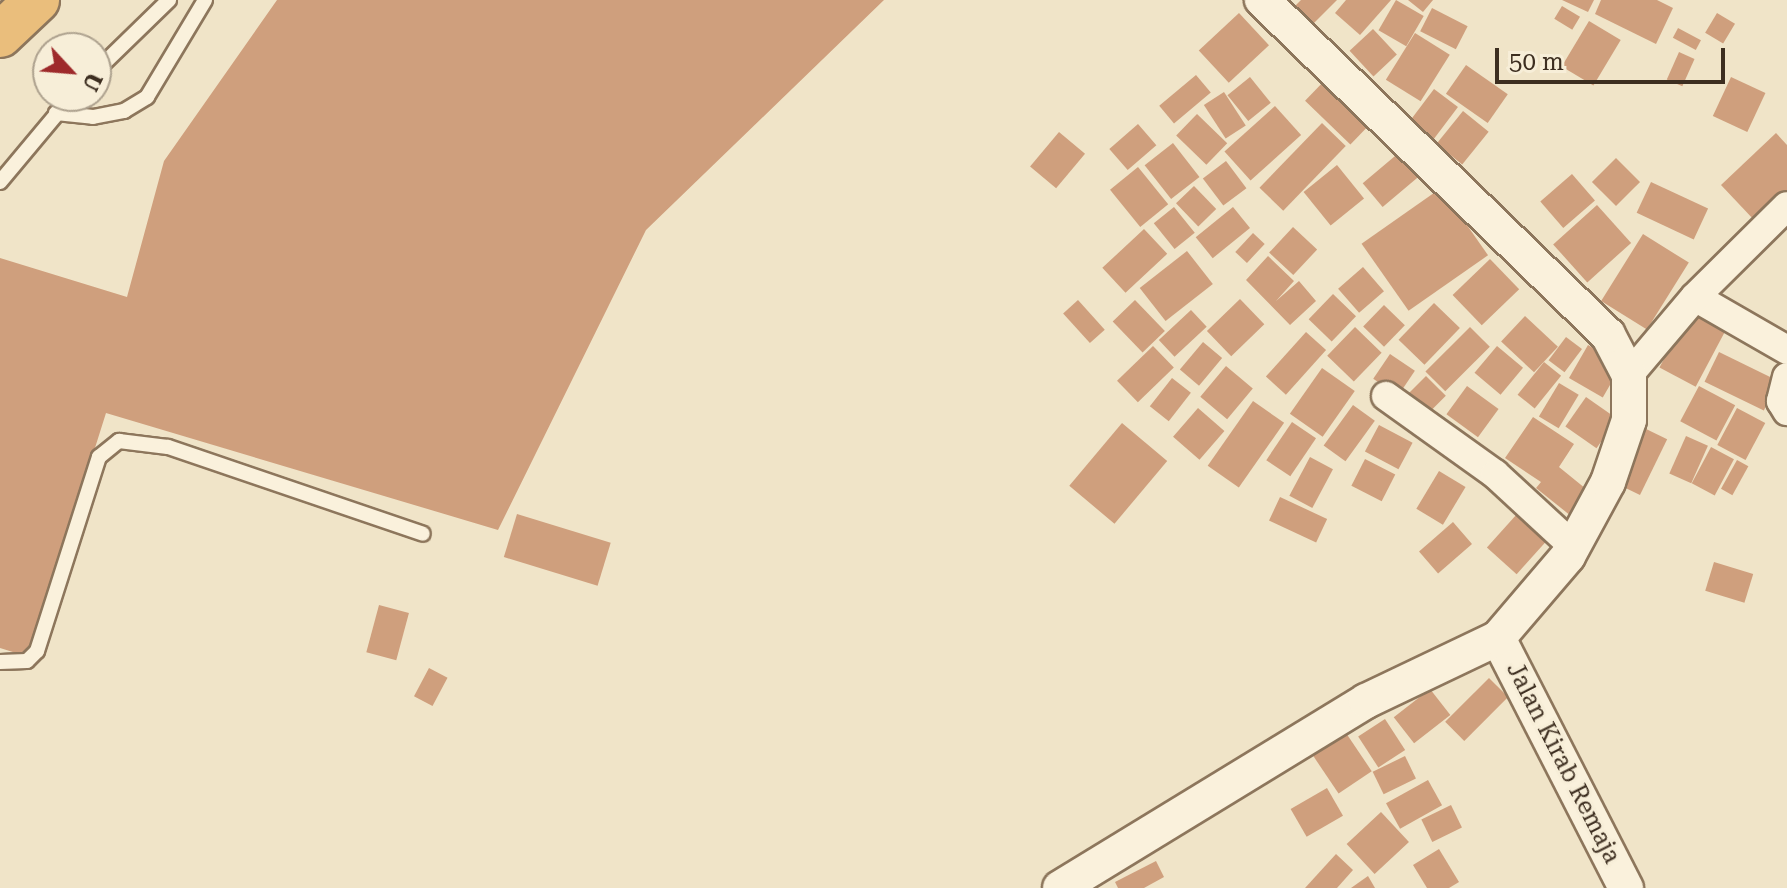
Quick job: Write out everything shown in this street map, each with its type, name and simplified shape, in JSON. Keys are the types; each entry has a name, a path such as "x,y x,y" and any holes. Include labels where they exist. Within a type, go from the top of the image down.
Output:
{"highway":[{"path":"0,35 37,0"}],"street":[{"path":"1062,887 1366,701 1498,638 1573,546 1608,482 1625,434 1631,405 1629,375 1608,335 1547,271 1262,0"},
{"path":"1629,375 1695,297 1787,206"},
{"path":"1695,297 1787,350"},
{"path":"1787,377 1781,401 1787,411"},
{"path":"1386,396 1495,474 1573,546"},
{"name":"Jalan Kirab Remaja","path":"1498,638 1626,888"}],"lane":[{"path":"112,55 169,0"},
{"path":"0,182 56,113 93,117 124,111 147,97 205,0"},
{"path":"0,662 27,661 37,651 99,457 119,441 168,447 423,534"}],"building":[{"path":"277,0 884,0 646,230 498,530 106,413 29,657 0,648 0,258 127,297 164,161"},
{"path":"1301,0 1337,0 1307,30 1289,12"},
{"path":"1346,0 1391,0 1360,35 1335,13"},
{"path":"1396,0 1424,16 1406,46 1378,30"},
{"path":"1408,0 1433,0 1423,12"},
{"path":"1562,0 1594,0 1588,12"},
{"path":"1601,0 1657,0 1673,8 1656,44 1595,14"},
{"path":"1562,6 1580,17 1572,30 1554,19"},
{"path":"1432,8 1468,26 1456,49 1420,31"},
{"path":"1239,13 1269,45 1229,83 1199,51"},
{"path":"1717,13 1735,24 1723,44 1705,33"},
{"path":"1589,21 1621,40 1593,85 1562,66"},
{"path":"1678,28 1701,40 1696,50 1673,38"},
{"path":"1373,29 1397,55 1373,76 1350,51"},
{"path":"1415,33 1450,55 1421,101 1386,80"},
{"path":"1679,52 1695,59 1682,86 1667,79"},
{"path":"1466,65 1508,94 1488,123 1446,94"},
{"path":"1196,75 1211,93 1174,123 1159,106"},
{"path":"1250,77 1271,103 1248,121 1227,95"},
{"path":"1328,77 1373,121 1350,145 1305,101"},
{"path":"1731,77 1765,93 1747,132 1713,116"},
{"path":"1434,89 1458,107 1433,141 1409,123"},
{"path":"1224,92 1246,126 1226,139 1204,105"},
{"path":"1275,106 1301,135 1251,180 1224,152"},
{"path":"1463,111 1489,132 1462,164 1437,144"},
{"path":"1197,114 1227,143 1206,165 1176,136"},
{"path":"1322,123 1346,146 1283,211 1259,188"},
{"path":"1138,124 1156,145 1128,170 1109,149"},
{"path":"1059,132 1085,154 1056,188 1030,166"},
{"path":"1776,133 1787,145 1787,192 1755,221 1721,185"},
{"path":"1173,143 1199,177 1171,199 1145,165"},
{"path":"1401,151 1421,175 1383,207 1363,183"},
{"path":"1616,158 1640,182 1616,206 1592,182"},
{"path":"1226,161 1246,188 1223,206 1203,178"},
{"path":"1337,165 1364,198 1331,225 1304,192"},
{"path":"1138,167 1168,204 1140,227 1110,190"},
{"path":"1572,174 1595,200 1563,228 1540,202"},
{"path":"1651,182 1708,209 1694,239 1637,213"},
{"path":"1194,186 1216,209 1198,226 1176,203"},
{"path":"1441,188 1488,255 1409,311 1362,244"},
{"path":"1597,205 1631,243 1587,282 1553,244"},
{"path":"1174,207 1195,233 1175,249 1154,223"},
{"path":"1233,207 1250,228 1213,258 1196,237"},
{"path":"1293,227 1317,250 1293,275 1269,253"},
{"path":"1144,229 1167,254 1126,293 1102,268"},
{"path":"1253,233 1265,244 1247,263 1235,252"},
{"path":"1643,234 1689,263 1647,330 1601,301"},
{"path":"1187,251 1213,284 1166,321 1140,288"},
{"path":"1268,256 1294,281 1276,301 1299,281 1316,301 1290,325 1246,280"},
{"path":"1490,259 1519,289 1482,325 1453,295"},
{"path":"1363,267 1384,291 1359,313 1338,289"},
{"path":"1333,294 1356,316 1332,341 1309,319"},
{"path":"1240,299 1264,324 1231,356 1207,331"},
{"path":"1078,300 1105,330 1090,343 1063,313"},
{"path":"1135,300 1165,331 1143,352 1113,322"},
{"path":"1434,303 1460,328 1424,365 1399,340"},
{"path":"1384,305 1405,325 1384,347 1363,327"},
{"path":"1191,310 1207,327 1175,357 1159,340"},
{"path":"1690,310 1726,329 1696,387 1659,367"},
{"path":"1525,316 1558,347 1534,372 1501,342"},
{"path":"1355,327 1382,353 1354,381 1327,356"},
{"path":"1470,327 1490,347 1445,391 1425,372"},
{"path":"1306,332 1326,350 1286,395 1266,377"},
{"path":"1566,337 1582,349 1565,372 1549,360"},
{"path":"1203,342 1222,358 1199,386 1180,370"},
{"path":"1588,345 1622,364 1603,397 1569,378"},
{"path":"1153,346 1174,368 1138,402 1117,381"},
{"path":"1497,346 1523,368 1501,395 1475,373"},
{"path":"1719,352 1778,381 1764,411 1705,382"},
{"path":"1390,354 1415,371 1398,396 1373,379"},
{"path":"1544,362 1561,376 1535,408 1518,395"},
{"path":"1226,366 1253,388 1227,419 1200,397"},
{"path":"1322,368 1355,391 1323,437 1290,414"},
{"path":"1426,376 1446,396 1425,417 1405,397"},
{"path":"1172,378 1191,393 1169,421 1150,406"},
{"path":"1559,383 1579,395 1559,428 1539,416"},
{"path":"1467,386 1499,409 1478,437 1446,414"},
{"path":"1699,386 1735,405 1716,441 1680,421"},
{"path":"1586,397 1617,419 1596,448 1565,426"},
{"path":"1253,401 1284,423 1239,488 1208,466"},
{"path":"1353,405 1375,421 1345,461 1324,445"},
{"path":"1198,408 1224,431 1199,460 1173,437"},
{"path":"1737,408 1765,423 1746,460 1717,445"},
{"path":"1533,417 1574,444 1559,467 1591,493 1571,516 1536,488 1541,482 1505,458"},
{"path":"1292,422 1316,438 1290,476 1266,460"},
{"path":"1122,423 1167,461 1114,524 1069,486"},
{"path":"1379,425 1413,443 1398,469 1365,451"},
{"path":"1642,427 1667,439 1640,495 1615,483"},
{"path":"1686,436 1708,446 1691,483 1669,473"},
{"path":"1711,447 1734,459 1715,495 1692,483"},
{"path":"1310,457 1333,469 1312,508 1289,496"},
{"path":"1365,459 1395,474 1382,501 1351,486"},
{"path":"1737,460 1748,466 1732,495 1721,489"},
{"path":"1439,471 1466,487 1443,525 1416,509"},
{"path":"1280,497 1327,519 1316,543 1269,521"},
{"path":"517,514 611,543 598,586 504,557"},
{"path":"1517,514 1547,541 1517,574 1487,547"},
{"path":"1453,522 1472,544 1438,573 1419,552"},
{"path":"1714,562 1753,574 1744,603 1705,591"},
{"path":"379,605 409,613 396,660 366,652"},
{"path":"429,668 448,678 433,706 414,696"},
{"path":"1489,678 1508,697 1464,741 1445,722"},
{"path":"1430,689 1450,715 1414,743 1394,717"},
{"path":"1385,719 1405,750 1378,767 1358,736"},
{"path":"1346,733 1372,771 1339,794 1313,755"},
{"path":"1405,756 1416,778 1384,794 1373,772"},
{"path":"1428,780 1442,805 1400,829 1386,803"},
{"path":"1327,788 1343,816 1307,837 1291,809"},
{"path":"1451,805 1462,827 1432,842 1421,819"},
{"path":"1381,812 1409,842 1375,874 1347,844"},
{"path":"1439,849 1459,882 1449,888 1427,888 1413,865"},
{"path":"1336,854 1353,870 1337,888 1305,888"},
{"path":"1156,861 1164,877 1144,888 1118,888 1115,882"},
{"path":"1368,876 1375,888 1351,888"}]}
